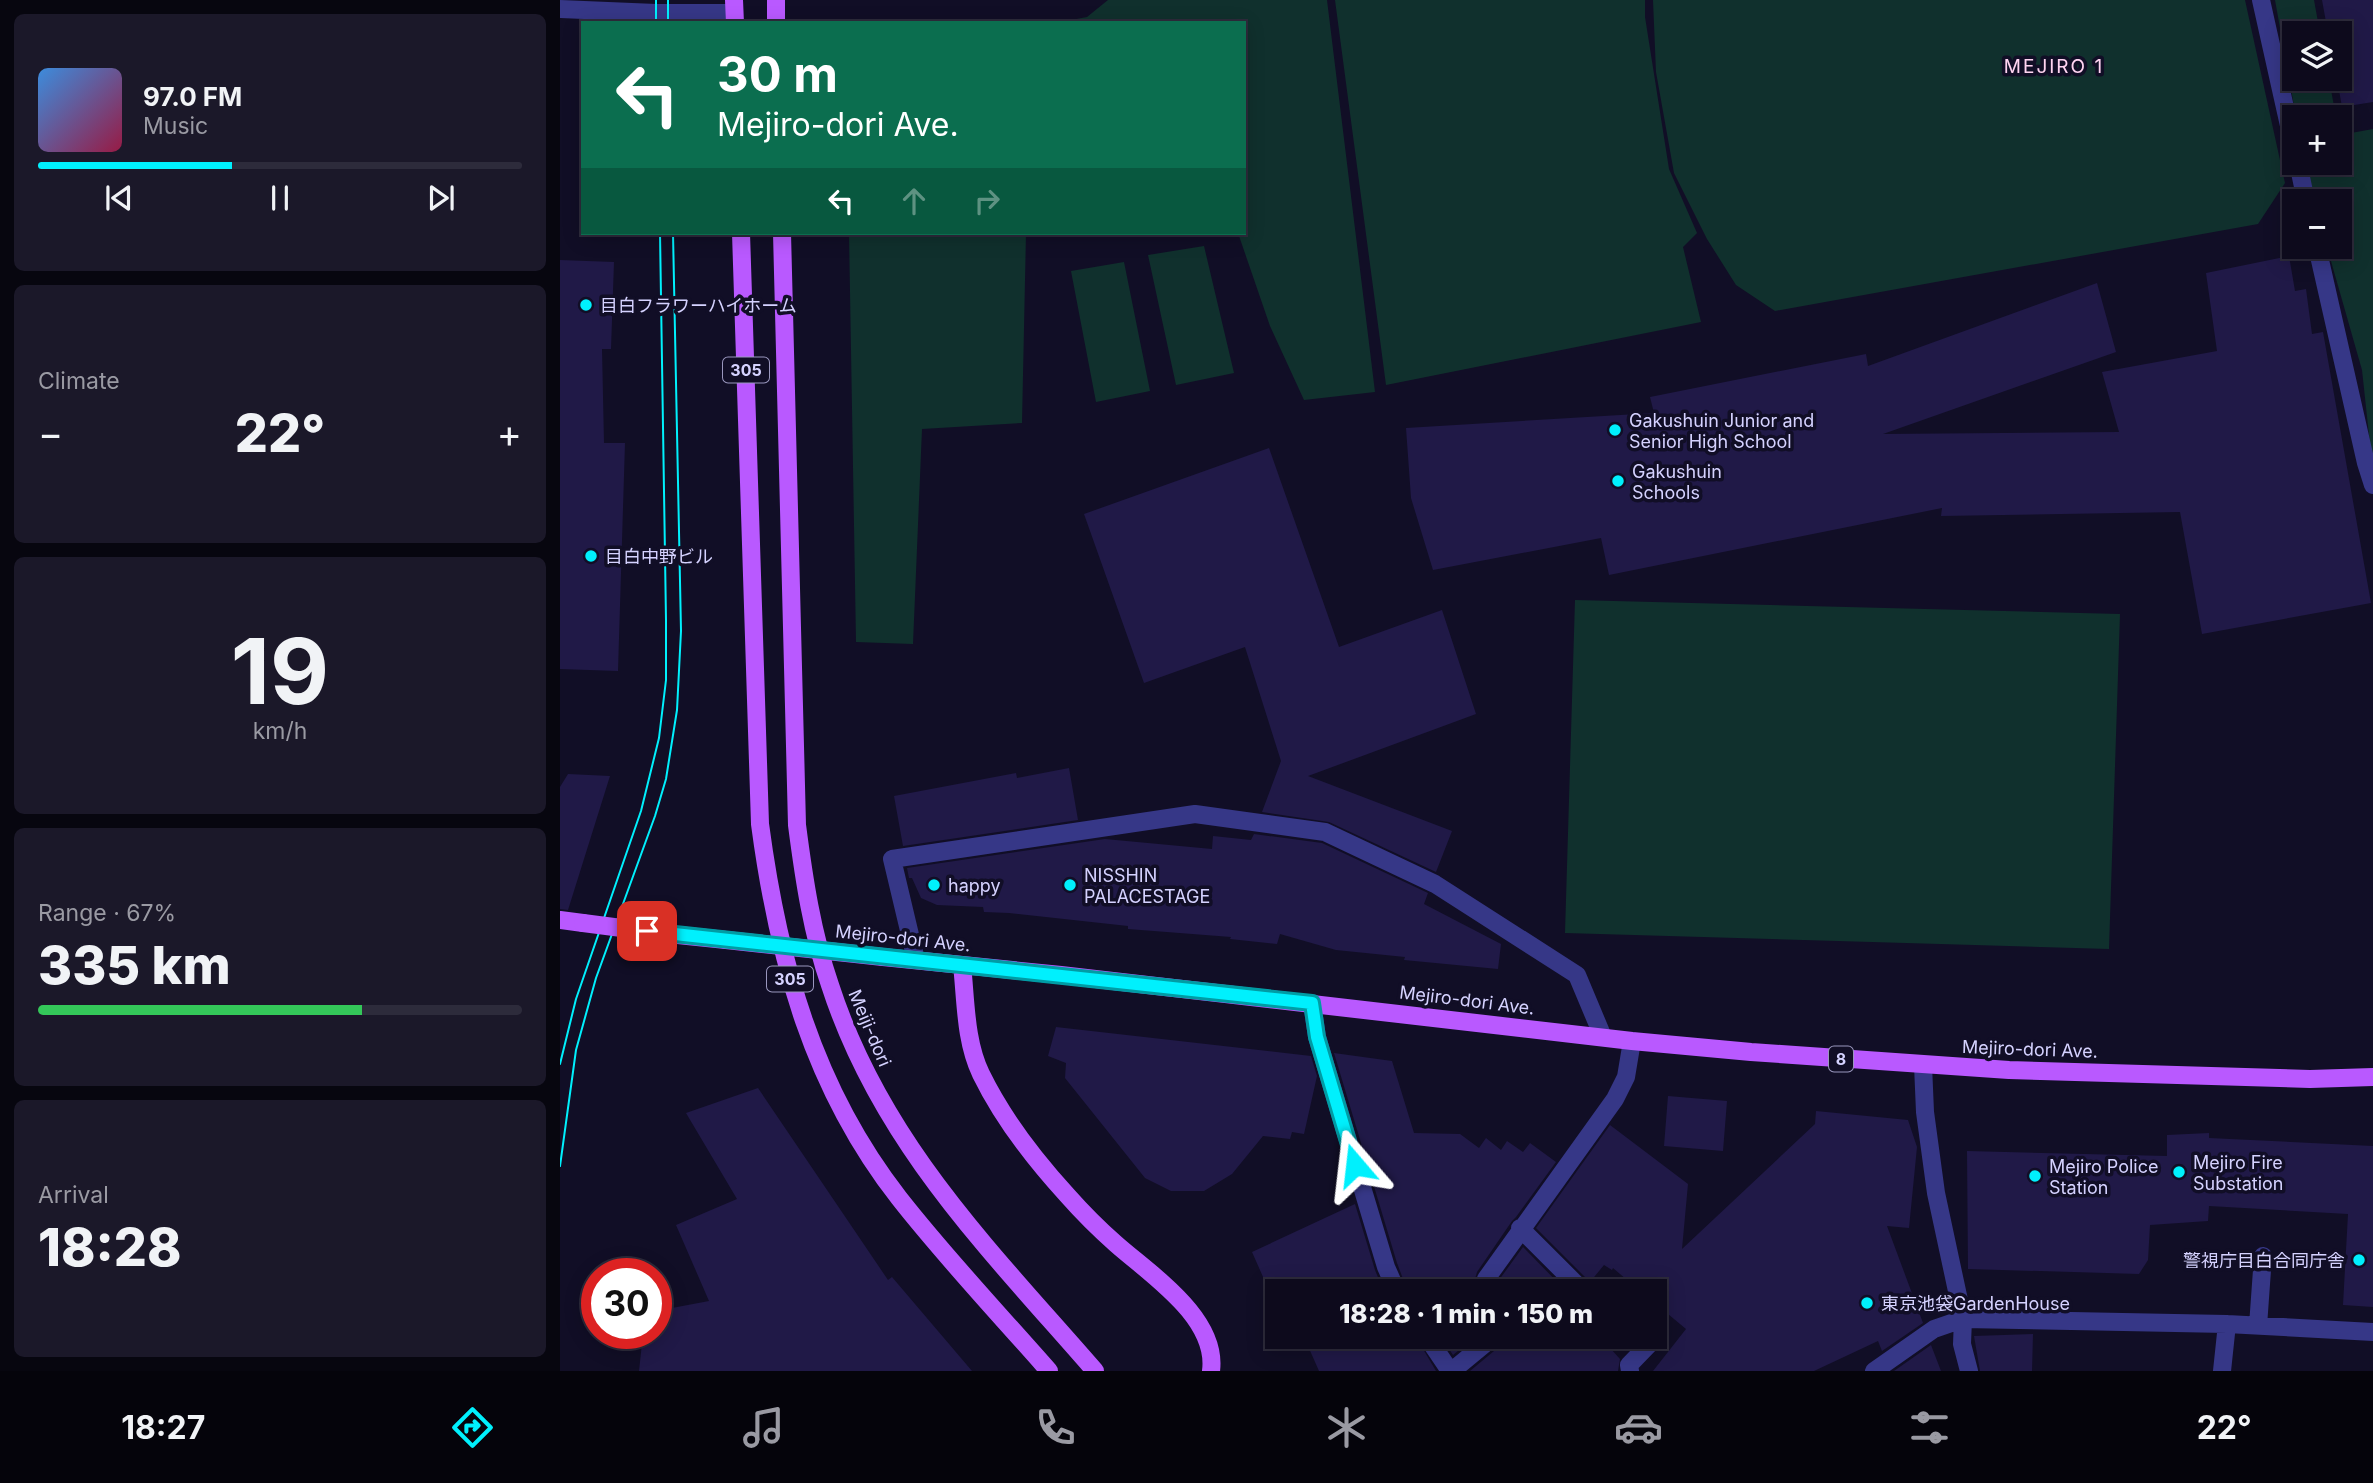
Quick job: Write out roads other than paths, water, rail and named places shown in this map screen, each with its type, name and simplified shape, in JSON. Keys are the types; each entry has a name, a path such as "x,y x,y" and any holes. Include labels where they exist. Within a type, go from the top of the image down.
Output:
{"main road":[{"path":"776,0 776,21"},
{"name":"305","path":"741,235 760,824 770,893 793,992 821,1065 841,1107 898,1197 1049,1371"},
{"name":"305","path":"782,235 797,825 806,887 830,987 876,1094 895,1126 948,1201 1095,1371"},
{"name":"Mejiro-dori Ave.","path":"560,920 1632,1041 1923,1065 2310,1079 2373,1077"},
{"path":"962,965 972,1049 996,1101 1067,1195 1113,1241 1181,1301 1200,1325 1209,1345 1211,1371"}],"street":[{"path":"2260,0 2284,105"},
{"path":"560,9 656,13 735,12"},
{"path":"2320,259 2373,485"},
{"path":"916,960 892,859 1195,814 1325,832 1434,884 1577,975 1603,1037"},
{"path":"1312,1003 1317,1037 1391,1279"},
{"path":"1486,1279 1615,1099 1626,1077 1632,1041"},
{"path":"1923,1065 1925,1112 1936,1193 1962,1319 1962,1343 1969,1371"},
{"path":"1520,1228 1571,1279"},
{"path":"2259,1326 2263,1256"},
{"path":"1874,1371 1934,1329 1962,1319 2227,1324 2373,1332"},
{"path":"2222,1371 2227,1324"},
{"path":"1435,1349 1451,1371 1478,1349"},
{"path":"1630,1371 1629,1365 1643,1350"}],"tram line":[{"path":"656,0 656,21"},
{"path":"668,0 668,21"},
{"path":"560,1064 576,999 641,811 659,738 666,680 660,235"},
{"path":"560,1166 576,1050 596,978 666,779 677,710 681,631 673,235"}],"place":[{"name":"目白フラワーハイホーム","path":"586,305"},
{"name":"Gakushuin Junior and Senior High School","path":"1615,430"},
{"name":"Gakushuin Schools","path":"1618,481"},
{"name":"目白中野ビル","path":"591,556"},
{"name":"happy","path":"934,885"},
{"name":"NISSHIN PALACESTAGE","path":"1070,885"},
{"name":"Mejiro Fire Substation","path":"2179,1172"},
{"name":"Mejiro Police Station","path":"2035,1176"},
{"name":"警視庁目白合同庁舎","path":"2359,1260"},
{"name":"東京池袋GardenHouse","path":"1867,1303"}],"district":[{"name":"MEJIRO 1","path":"2054,66"}]}
